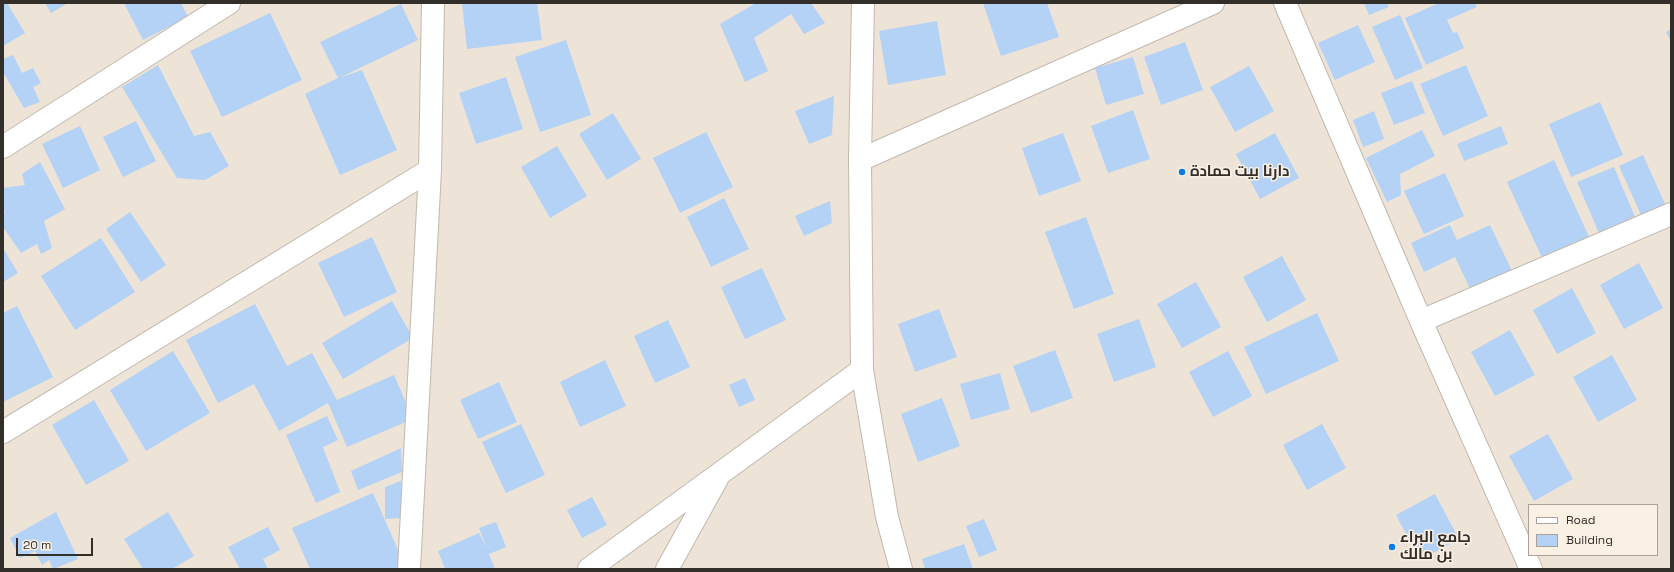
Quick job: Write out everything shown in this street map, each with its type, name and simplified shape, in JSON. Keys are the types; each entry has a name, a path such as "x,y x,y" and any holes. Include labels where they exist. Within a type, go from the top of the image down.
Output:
{"street":[{"path":"3,147 229,3"},
{"path":"409,569 430,170 433,3"},
{"path":"863,3 860,160 862,370 887,517 901,569"},
{"path":"860,160 1213,3"},
{"path":"1285,3 1421,321 1531,569"},
{"path":"3,432 430,170"},
{"path":"1421,321 1671,214"},
{"path":"589,569 862,370"},
{"path":"668,569 720,473"}],"building":[{"path":"3,3 7,3 25,33 3,46"},
{"path":"45,3 68,3 51,13"},
{"path":"124,3 181,3 188,17 143,40"},
{"path":"462,3 537,3 542,40 467,49"},
{"path":"756,3 811,3 825,23 804,34 791,14 754,38 768,71 745,82 720,24"},
{"path":"983,3 1047,3 1059,37 1001,56"},
{"path":"1364,3 1387,3 1389,7 1369,15"},
{"path":"1439,3 1475,3 1477,7 1447,20 1453,33 1457,32 1464,48 1426,65 1405,18"},
{"path":"401,4 418,40 339,78 362,70 397,150 340,175 305,94 338,78 320,42"},
{"path":"270,13 302,80 222,117 190,51"},
{"path":"1400,15 1423,68 1395,80 1372,27"},
{"path":"937,21 946,75 888,85 879,31"},
{"path":"1358,25 1375,62 1335,80 1318,43"},
{"path":"1671,29 1671,41 1666,32"},
{"path":"566,40 591,115 540,132 515,57"},
{"path":"1185,42 1203,90 1161,105 1144,57"},
{"path":"13,55 22,73 33,68 41,83 33,87 40,102 24,108 3,72 3,59"},
{"path":"1133,57 1144,94 1106,105 1095,68"},
{"path":"158,65 194,136 210,132 229,166 205,180 177,178 122,87"},
{"path":"1466,65 1488,116 1443,136 1420,84"},
{"path":"1249,66 1274,111 1235,132 1210,87"},
{"path":"506,77 523,129 476,144 459,93"},
{"path":"1412,81 1425,113 1394,125 1381,93"},
{"path":"834,96 832,135 809,144 795,111"},
{"path":"1600,102 1623,155 1571,177 1549,124"},
{"path":"1133,110 1150,159 1108,173 1091,126"},
{"path":"1374,111 1384,139 1363,147 1353,120"},
{"path":"613,113 641,159 607,180 579,134"},
{"path":"136,121 156,161 123,177 103,137"},
{"path":"80,126 100,170 63,188 42,144"},
{"path":"1501,126 1508,144 1464,161 1457,144"},
{"path":"1422,130 1435,156 1400,174 1401,195 1387,202 1366,158"},
{"path":"706,132 733,187 680,213 653,158"},
{"path":"1063,133 1081,181 1039,196 1022,148"},
{"path":"1275,133 1299,178 1260,199 1236,154"},
{"path":"557,146 587,196 550,218 521,167"},
{"path":"1643,155 1665,204 1641,215 1619,166"},
{"path":"1554,160 1590,239 1543,260 1507,182"},
{"path":"40,162 65,209 44,221 52,248 41,254 37,244 21,253 3,227 3,215 5,213 3,209 3,188 25,185 22,174"},
{"path":"1614,167 1635,217 1599,233 1577,182"},
{"path":"1445,173 1464,216 1424,234 1404,191"},
{"path":"724,198 749,249 711,267 687,217"},
{"path":"830,201 832,223 804,236 795,216"},
{"path":"130,212 166,265 141,282 106,229"},
{"path":"1086,217 1114,294 1074,309 1045,232"},
{"path":"1450,225 1457,240 1490,225 1512,271 1471,291 1455,257 1424,272 1411,243"},
{"path":"372,237 397,292 344,317 318,263"},
{"path":"101,238 135,292 75,330 41,276"},
{"path":"3,248 18,273 3,282"},
{"path":"1282,256 1306,300 1267,322 1243,277"},
{"path":"1639,263 1663,308 1624,329 1600,285"},
{"path":"762,268 786,320 745,339 721,287"},
{"path":"1196,282 1221,327 1182,348 1157,304"},
{"path":"1572,288 1596,333 1557,354 1533,310"},
{"path":"392,301 413,338 343,379 322,343"},
{"path":"255,304 287,366 312,353 337,400 394,375 413,419 347,447 328,403 279,431 254,384 218,403 186,340"},
{"path":"17,306 53,377 3,402 3,313"},
{"path":"939,309 957,357 915,372 898,324"},
{"path":"1317,313 1339,361 1266,394 1244,347"},
{"path":"1139,319 1156,367 1114,382 1097,334"},
{"path":"668,320 690,367 655,383 634,336"},
{"path":"1510,330 1535,375 1495,396 1471,352"},
{"path":"1055,350 1073,398 1031,413 1013,366"},
{"path":"173,351 210,413 146,451 110,390"},
{"path":"1228,351 1252,396 1213,417 1189,372"},
{"path":"1612,355 1637,400 1598,422 1573,377"},
{"path":"605,360 626,406 580,427 560,382"},
{"path":"1000,373 1010,409 971,420 960,384"},
{"path":"745,378 755,400 739,407 729,385"},
{"path":"499,382 517,422 478,439 460,400"},
{"path":"942,398 960,446 918,462 901,414"},
{"path":"94,400 129,461 86,485 52,425"},
{"path":"327,416 338,440 323,447 340,492 316,503 286,435"},
{"path":"521,424 545,475 506,493 482,442"},
{"path":"1322,424 1346,468 1307,490 1283,445"},
{"path":"1548,434 1573,479 1534,501 1509,456"},
{"path":"401,448 402,472 358,490 351,471"},
{"path":"401,481 401,518 385,519 385,487"},
{"path":"373,493 406,568 310,569 292,528"},
{"path":"1435,494 1459,539 1420,560 1396,515"},
{"path":"592,497 607,525 582,538 567,510"},
{"path":"56,512 78,559 53,569 49,560 42,565 35,551 20,558 10,538"},
{"path":"168,512 194,556 172,569 143,569 124,539"},
{"path":"984,519 997,550 979,557 966,526"},
{"path":"496,522 506,547 489,554 495,569 445,569 438,551 479,533 487,549 479,528"},
{"path":"268,527 280,550 263,559 268,569 240,569 228,547"},
{"path":"964,544 973,569 925,569 922,559"}],"place":[{"name":"دارنا بيت حمادة","path":"1182,172"},
{"name":"جامع البراء بن مالك","path":"1392,547"}]}
